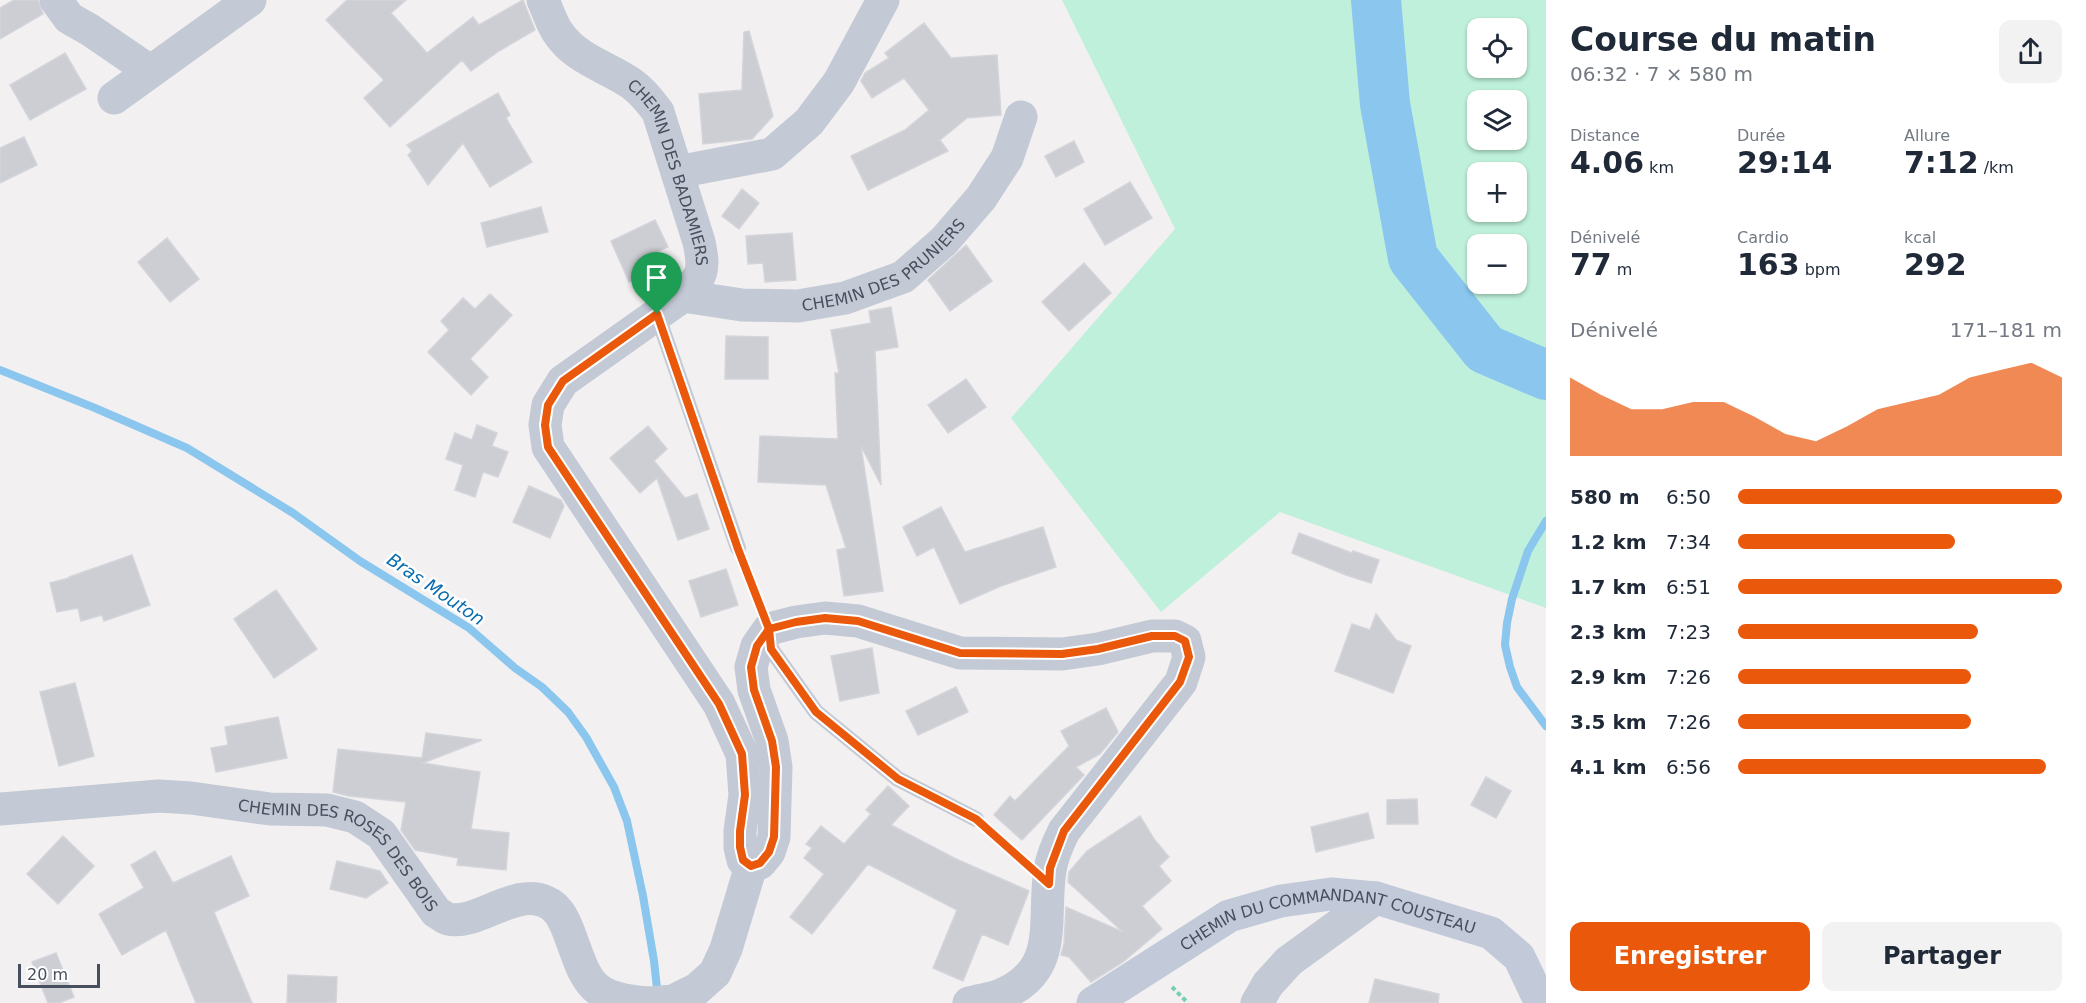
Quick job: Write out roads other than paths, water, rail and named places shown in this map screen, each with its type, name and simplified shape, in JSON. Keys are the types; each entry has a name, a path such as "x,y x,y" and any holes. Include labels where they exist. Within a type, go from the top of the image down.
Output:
{"main road":[{"name":"CHEMIN DU COMMANDANT COUSTEAU","path":"1094,1003 1229,916 1281,901 1331,894 1376,898 1491,933 1519,957 1540,1003"}],"street":[{"path":"56,0 69,18 150,71"},
{"path":"114,98 250,0"},
{"name":"CHEMIN DES BADAMIERS","path":"543,0 558,34 574,50 590,62 631,83 646,96 658,112 704,264 698,280 670,305 563,381 548,405 545,425 548,447 719,704 742,754 745,795 740,847 743,860 751,866"},
{"path":"677,171 772,154 809,122 839,82 883,0"},
{"name":"CHEMIN DES PRUNIERS","path":"670,305 798,306 845,298 903,278 944,241 981,198 1007,158 1021,117"},
{"path":"769,629 825,618 858,621 960,653 1062,654 1098,649 1152,636 1175,636 1185,641 1189,657 1180,682 1064,831 1050,868 1047,941 1040,961 1026,980 1001,995 969,1003"},
{"name":"CHEMIN DES ROSES DES BOIS","path":"0,809 159,796 270,809 327,810 355,818 381,834 436,912 448,919 462,919 519,900 532,898 544,901 555,907 565,922 586,977 598,991 623,1001 648,1003 673,1001 697,989 715,973 726,949 751,866 760,863 769,852 774,837 776,767 772,741 754,690 751,667 757,646 769,629"},
{"path":"1257,1003 1268,984 1289,961 1376,898"}],"lane":[{"path":"670,305 738,549"},
{"path":"769,629 771,649 816,712 898,779 976,819"}],"waterway":[{"path":"1376,0 1385,104 1413,258 1485,349 1546,375"},
{"name":"Bras Mouton","path":"0,370 187,448 293,513 360,561 469,628 515,668 542,687 568,712 586,737 614,787 627,821 643,896 658,997"},
{"path":"1546,521 1528,551 1512,599 1505,645 1517,687 1546,726"}]}
